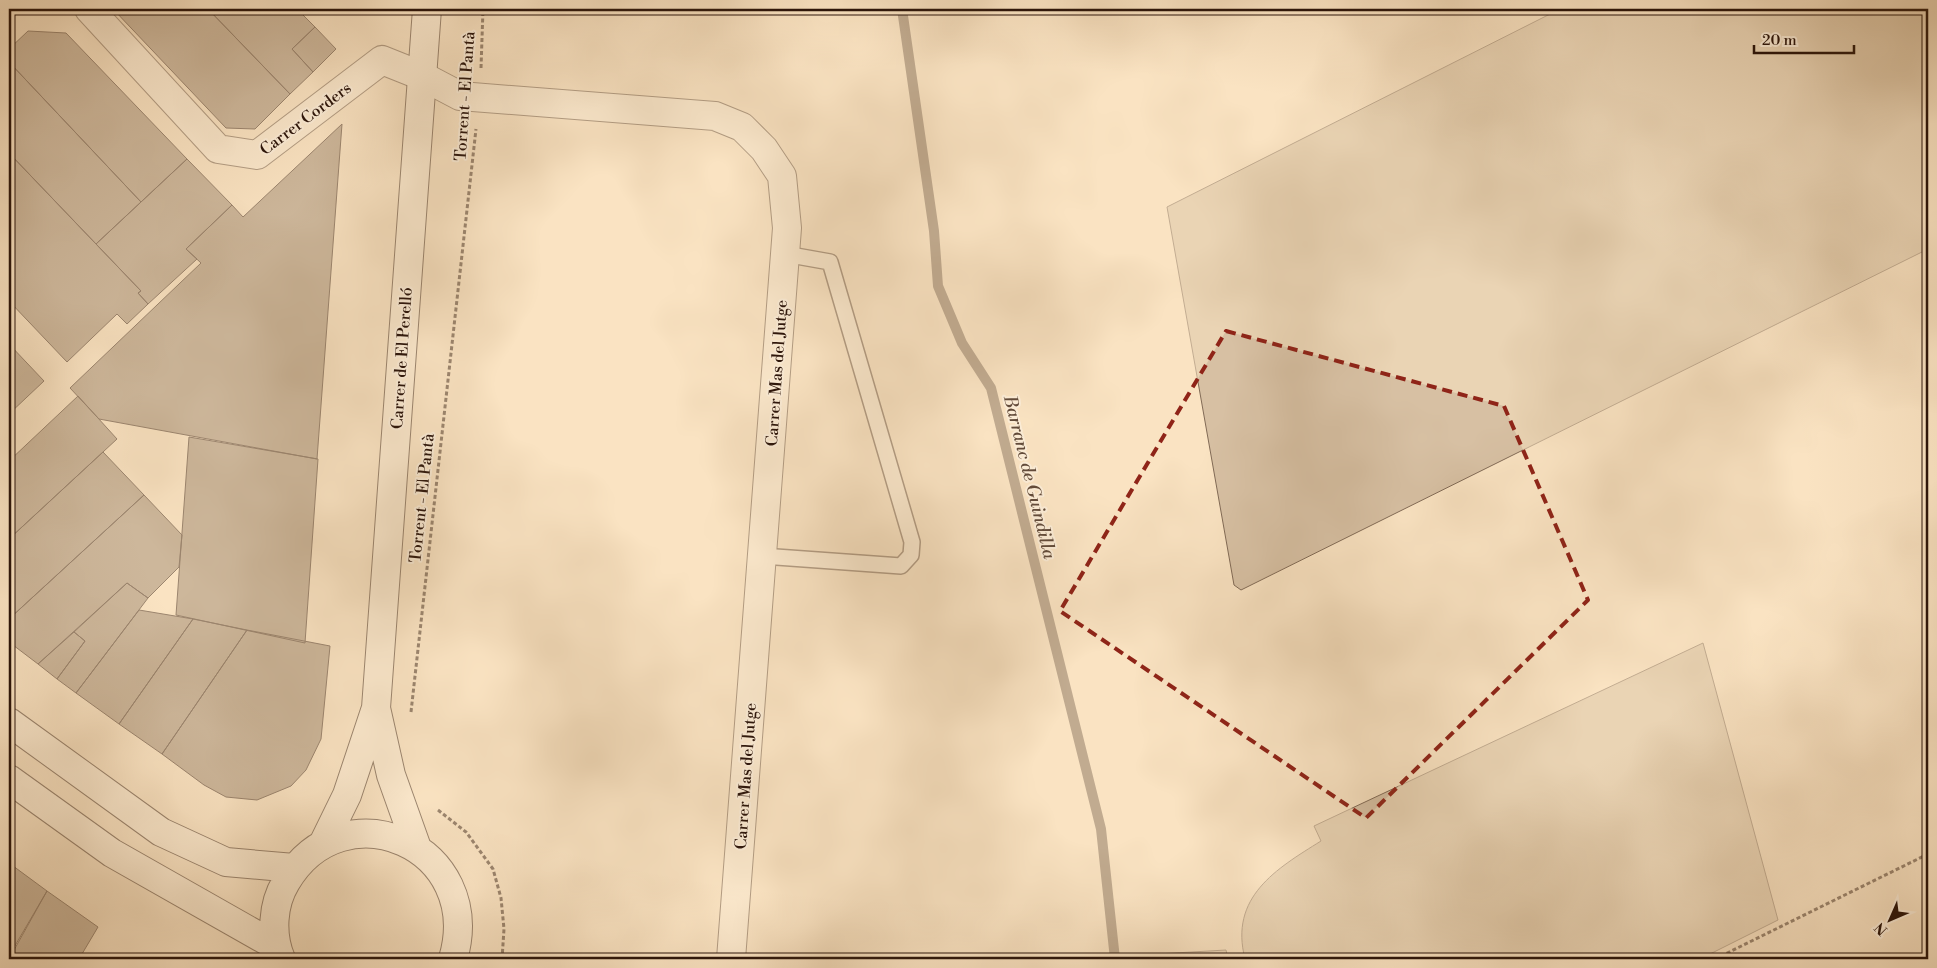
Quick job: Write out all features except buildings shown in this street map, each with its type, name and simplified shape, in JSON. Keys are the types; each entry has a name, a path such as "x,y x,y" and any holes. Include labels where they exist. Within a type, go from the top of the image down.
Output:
{"street":[{"name":"Carrer Corders","path":"89,9 218,149 257,155 382,60 422,76"},
{"name":"Carrer de El Perelló","path":"376,708 427,9"},
{"name":"Carrer Mas del Jutge","path":"422,76 460,96 715,116 742,127 764,149 782,176 787,228 731,959"},
{"path":"323,844 347,795 376,708"},
{"path":"376,708 391,775 417,848"},
{"path":"9,722 160,832 226,862 294,868"},
{"path":"9,779 112,853 278,952"},
{"path":"278,952 274,918 280,892 294,868 308,854 323,844 354,834 387,835 417,848 443,872 457,904 461,952"}],"lane":[{"path":"762,556 901,566 911,555 912,542 830,262 785,254"}],"path":[{"name":"Torrent - El Pantà","path":"411,715 410,705 479,98 483,9"},
{"path":"434,807 466,832 493,869 502,898 504,929 502,959"},
{"path":"1715,959 1928,854"}],"highlighted area":[{"path":"1226,331 1504,406 1588,600 1366,818 1060,611"}],"shaded area":[{"path":"1560,9 1928,9 1928,249 1241,590 1234,585 1167,207"},
{"path":"1703,643 1778,920 1700,959 1245,959 1242,937 1244,918 1250,902 1260,887 1273,874 1321,841 1314,826"},
{"path":"1226,950 1228,959 1140,959 1140,955"}],"waterway":[{"name":"Barranc de Guindilla","path":"902,9 934,231 938,286 962,343 991,388 1101,829 1115,959"}]}
